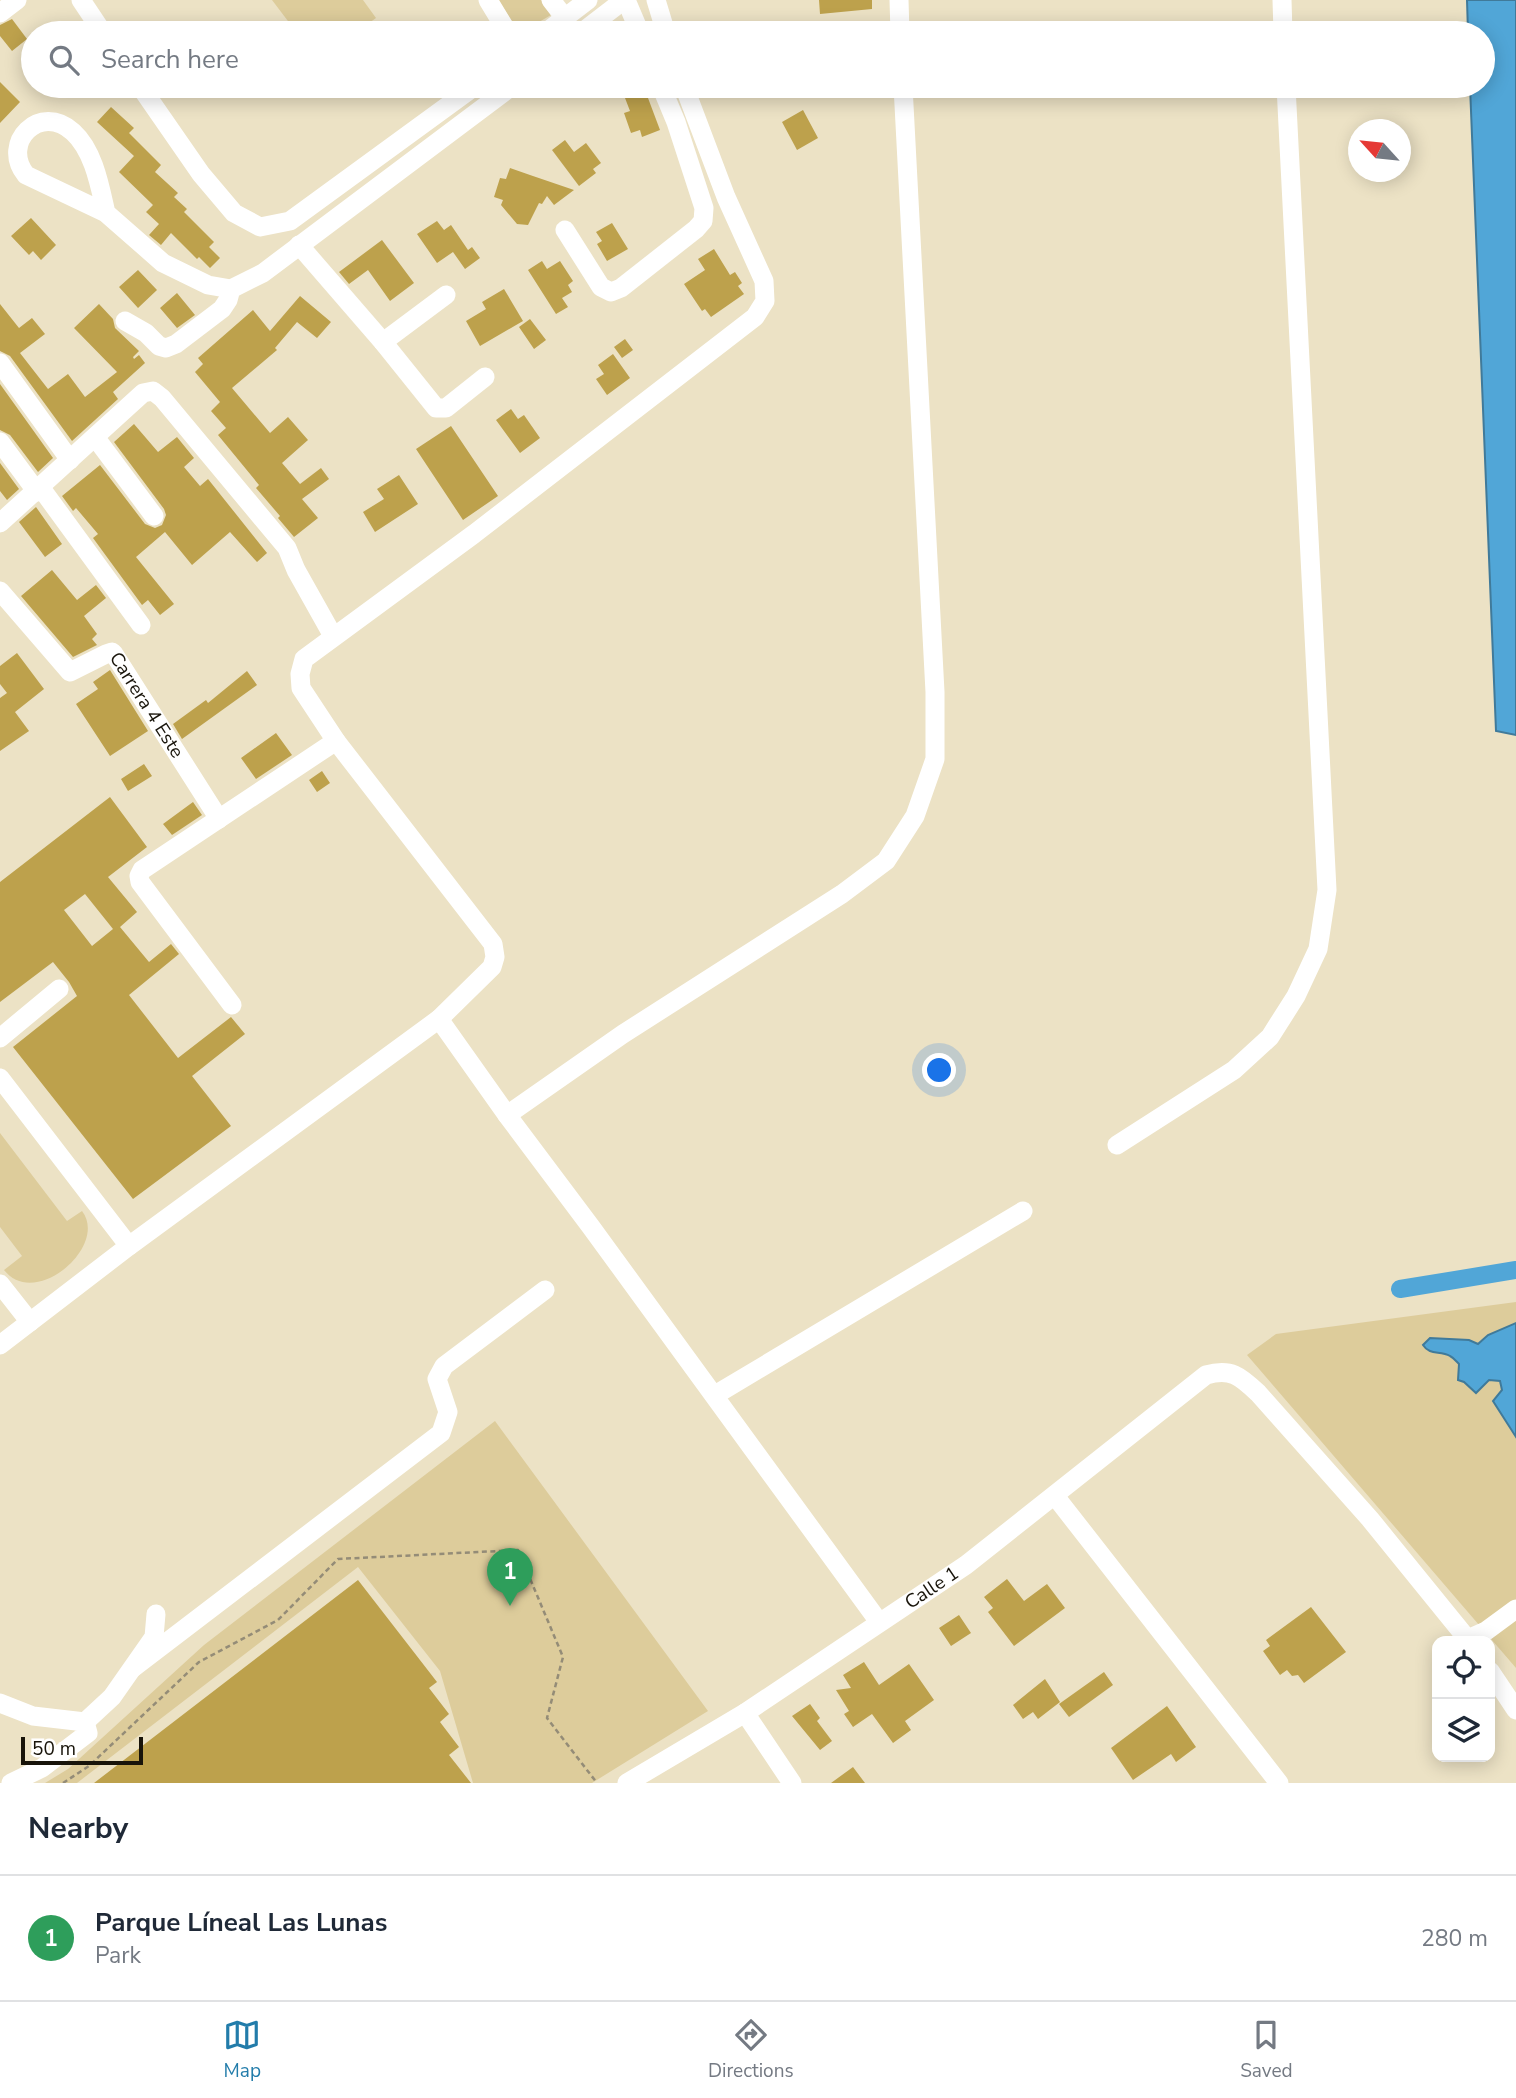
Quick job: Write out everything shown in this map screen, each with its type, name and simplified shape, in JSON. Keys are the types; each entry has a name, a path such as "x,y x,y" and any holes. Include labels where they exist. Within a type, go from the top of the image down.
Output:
{"street":[{"path":"0,13 17,0"},
{"path":"81,0 95,21"},
{"path":"488,0 501,21"},
{"path":"551,0 565,19"},
{"path":"562,21 588,0"},
{"path":"597,21 625,0 635,21"},
{"path":"656,0 662,21"},
{"path":"899,0 900,21"},
{"path":"1282,0 1283,21"},
{"path":"148,98 201,174 234,213 260,228 290,221 459,98"},
{"path":"106,213 87,150 75,133 61,123 46,120 33,124 22,135 15,152 18,166 26,175 106,213 163,263 208,285 231,289 263,273 496,98"},
{"path":"565,230 601,287 611,292 621,288 696,229 703,220 704,208 666,98"},
{"path":"0,1345 129,1246 439,1019 492,967 495,957 493,944 336,741 301,688 300,674 304,659 333,636 474,534 755,317 765,301 764,281 726,197 689,98"},
{"path":"507,1115 623,1034 842,894 887,861 915,816 935,759 935,692 904,98"},
{"path":"1116,1145 1234,1070 1270,1037 1296,996 1318,949 1327,890 1287,98"},
{"path":"299,245 436,408 446,408 485,377"},
{"path":"125,321 146,333 159,346 166,348 176,344 222,309 231,289"},
{"path":"383,342 446,295"},
{"path":"0,363 70,460"},
{"path":"0,523 143,393 153,391 162,397 287,548 296,570 333,636"},
{"path":"95,438 154,516"},
{"path":"0,442 141,625"},
{"name":"Carrera 4 Este","path":"0,591 70,673 106,654 114,654 219,819"},
{"path":"232,1004 140,882 139,876 142,870 336,741"},
{"path":"0,1038 60,989"},
{"path":"439,1019 879,1622"},
{"path":"0,1078 129,1246"},
{"path":"715,1395 1023,1211"},
{"path":"0,1284 30,1322"},
{"path":"132,1668 441,1433 448,1412 437,1379 444,1366 545,1290"},
{"name":"Calle 1","path":"627,1783 745,1713 966,1565 1206,1376 1220,1371 1239,1376 1258,1392 1370,1519 1466,1636"},
{"path":"1055,1496 1279,1783"},
{"path":"1477,1636 1516,1609"},
{"path":"0,1703 33,1716 85,1722 112,1697 154,1637 156,1614"},
{"path":"1495,1678 1516,1710"},
{"path":"745,1713 792,1783"},
{"path":"11,1783 42,1768 88,1733 85,1722"}],"path":[{"path":"63,1783 89,1766 199,1662 278,1620 338,1559 518,1550 563,1657 547,1717 597,1783"}],"shaded area":[{"path":"272,0 363,0 376,18 372,21 288,21"},
{"path":"498,0 541,0 551,15 541,21 512,21"},
{"path":"0,1133 67,1221 82,1211 88,1225 86,1241 65,1269 33,1283 17,1280 4,1270 22,1256 0,1227"},
{"path":"1516,1302 1516,1668 1495,1644 1495,1636 1488,1636 1247,1355 1276,1334"},
{"path":"495,1421 708,1711 592,1783 473,1783 440,1671 358,1567 77,1783 45,1783 68,1769 204,1645"}],"water":[{"path":"1467,0 1516,0 1516,735 1496,731 1470,98 1495,98 1495,21 1468,21"},
{"path":"1516,1323 1516,1437 1493,1401 1502,1390 1500,1381 1489,1380 1476,1393 1458,1380 1459,1364 1454,1359 1446,1354 1429,1351 1423,1345 1430,1338 1469,1340 1478,1344 1488,1335"}],"building":[{"path":"819,0 872,0 872,9 820,14"},
{"path":"12,19 21,31 21,44 12,51 0,36 0,25"},
{"path":"0,82 20,102 0,123"},
{"path":"625,98 648,98 660,130 642,137 640,130 631,133 624,113 630,111"},
{"path":"111,107 134,128 129,133 161,165 155,172 178,193 174,197 187,209 184,212 214,242 209,247 220,258 210,268 171,233 161,245 149,235 159,224 146,212 153,205 119,172 134,156 97,122"},
{"path":"803,110 818,138 797,150 782,122"},
{"path":"565,140 574,152 586,143 601,163 593,169 596,173 579,186 552,150"},
{"path":"510,168 574,190 554,205 547,196 542,204 539,203 528,225 517,224 501,205 503,200 494,197 500,178 506,179"},
{"path":"31,218 56,245 41,260 33,251 29,255 11,236"},
{"path":"437,221 444,230 451,225 468,250 472,247 480,258 465,269 453,252 437,263 417,234"},
{"path":"612,223 628,249 607,261 597,244 602,241 596,232"},
{"path":"382,240 414,283 390,301 368,270 349,284 339,272"},
{"path":"714,249 730,275 735,272 742,283 738,286 744,294 711,317 705,309 702,311 684,284 705,270 698,259"},
{"path":"542,261 547,269 560,261 573,281 568,285 572,292 562,298 568,307 556,314 528,270"},
{"path":"138,270 157,290 138,308 119,287"},
{"path":"504,289 523,321 480,346 466,321 486,309 482,302"},
{"path":"177,293 195,315 177,328 160,308"},
{"path":"300,296 331,322 317,338 297,322 275,348 277,350 232,388 270,433 288,417 308,440 282,463 300,484 321,468 329,479 302,499 318,518 294,537 256,488 259,485 218,435 226,428 211,411 220,402 195,372 203,364 198,358 253,310 270,331"},
{"path":"0,304 19,328 32,318 45,334 20,353 48,389 68,374 85,397 117,372 74,328 99,304 113,319 115,328 139,351 134,359 139,355 145,363 113,392 118,399 72,441 10,356 0,351"},
{"path":"530,319 546,340 534,349 519,327"},
{"path":"625,339 633,350 622,358 614,347"},
{"path":"613,354 630,378 607,395 596,379 604,374 598,365"},
{"path":"0,384 53,458 38,472 10,435 0,430"},
{"path":"511,409 518,419 524,415 540,438 520,453 496,420"},
{"path":"134,424 158,452 177,437 194,458 184,467 200,486 208,479 267,553 257,562 230,532 192,565 165,532 136,557 174,604 160,615 148,600 142,605 93,538 98,534 76,508 73,511 62,496 100,465 145,524 155,528 162,525 166,515 164,509 114,442"},
{"path":"451,426 498,496 463,520 416,449"},
{"path":"0,463 19,489 7,500 0,491"},
{"path":"399,475 418,504 375,532 363,512 384,499 377,489"},
{"path":"36,507 62,544 45,557 19,522"},
{"path":"52,570 77,600 96,585 106,598 84,616 97,634 92,639 97,645 73,657 21,596"},
{"path":"17,653 44,689 15,712 29,731 0,751 0,698 7,693 0,684 0,666"},
{"path":"110,670 148,731 110,756 76,704 98,689 93,682"},
{"path":"247,671 257,685 182,739 173,724 206,700 208,703"},
{"path":"276,733 292,755 256,779 241,758"},
{"path":"144,764 152,776 128,791 121,779"},
{"path":"322,771 330,783 317,792 309,780"},
{"path":"110,797 147,847 108,877 137,912 120,927 149,962 171,944 179,954 129,995 178,1058 231,1017 245,1034 192,1076 231,1126 133,1199 13,1047 77,996 53,962 0,1002 0,882","holes":["85,894 113,929 92,946 64,910"]},
{"path":"193,802 202,815 172,835 163,824"},
{"path":"1007,1579 1024,1601 1047,1584 1065,1608 1014,1646 988,1612 993,1608 984,1597"},
{"path":"358,1580 437,1682 429,1688 449,1714 440,1722 459,1747 449,1755 471,1783 94,1783"},
{"path":"1311,1607 1346,1652 1304,1683 1298,1675 1292,1676 1287,1670 1280,1675 1263,1651 1270,1646 1266,1640"},
{"path":"959,1615 971,1633 951,1646 939,1628"},
{"path":"864,1662 879,1685 909,1664 934,1700 905,1721 911,1730 893,1743 872,1714 853,1727 844,1714 849,1711 836,1690 851,1688 843,1675"},
{"path":"1104,1672 1113,1685 1069,1717 1059,1704"},
{"path":"1045,1679 1060,1702 1038,1719 1033,1712 1023,1719 1013,1705"},
{"path":"810,1704 820,1718 817,1721 832,1741 820,1750 792,1716"},
{"path":"1167,1706 1196,1747 1176,1762 1171,1754 1133,1780 1111,1748"},
{"path":"853,1767 865,1783 831,1783"}],"waterway":[{"path":"1400,1289 1516,1270"}],"place":[{"name":"Parque Líneal Las Lunas","path":"510,1606"}]}
